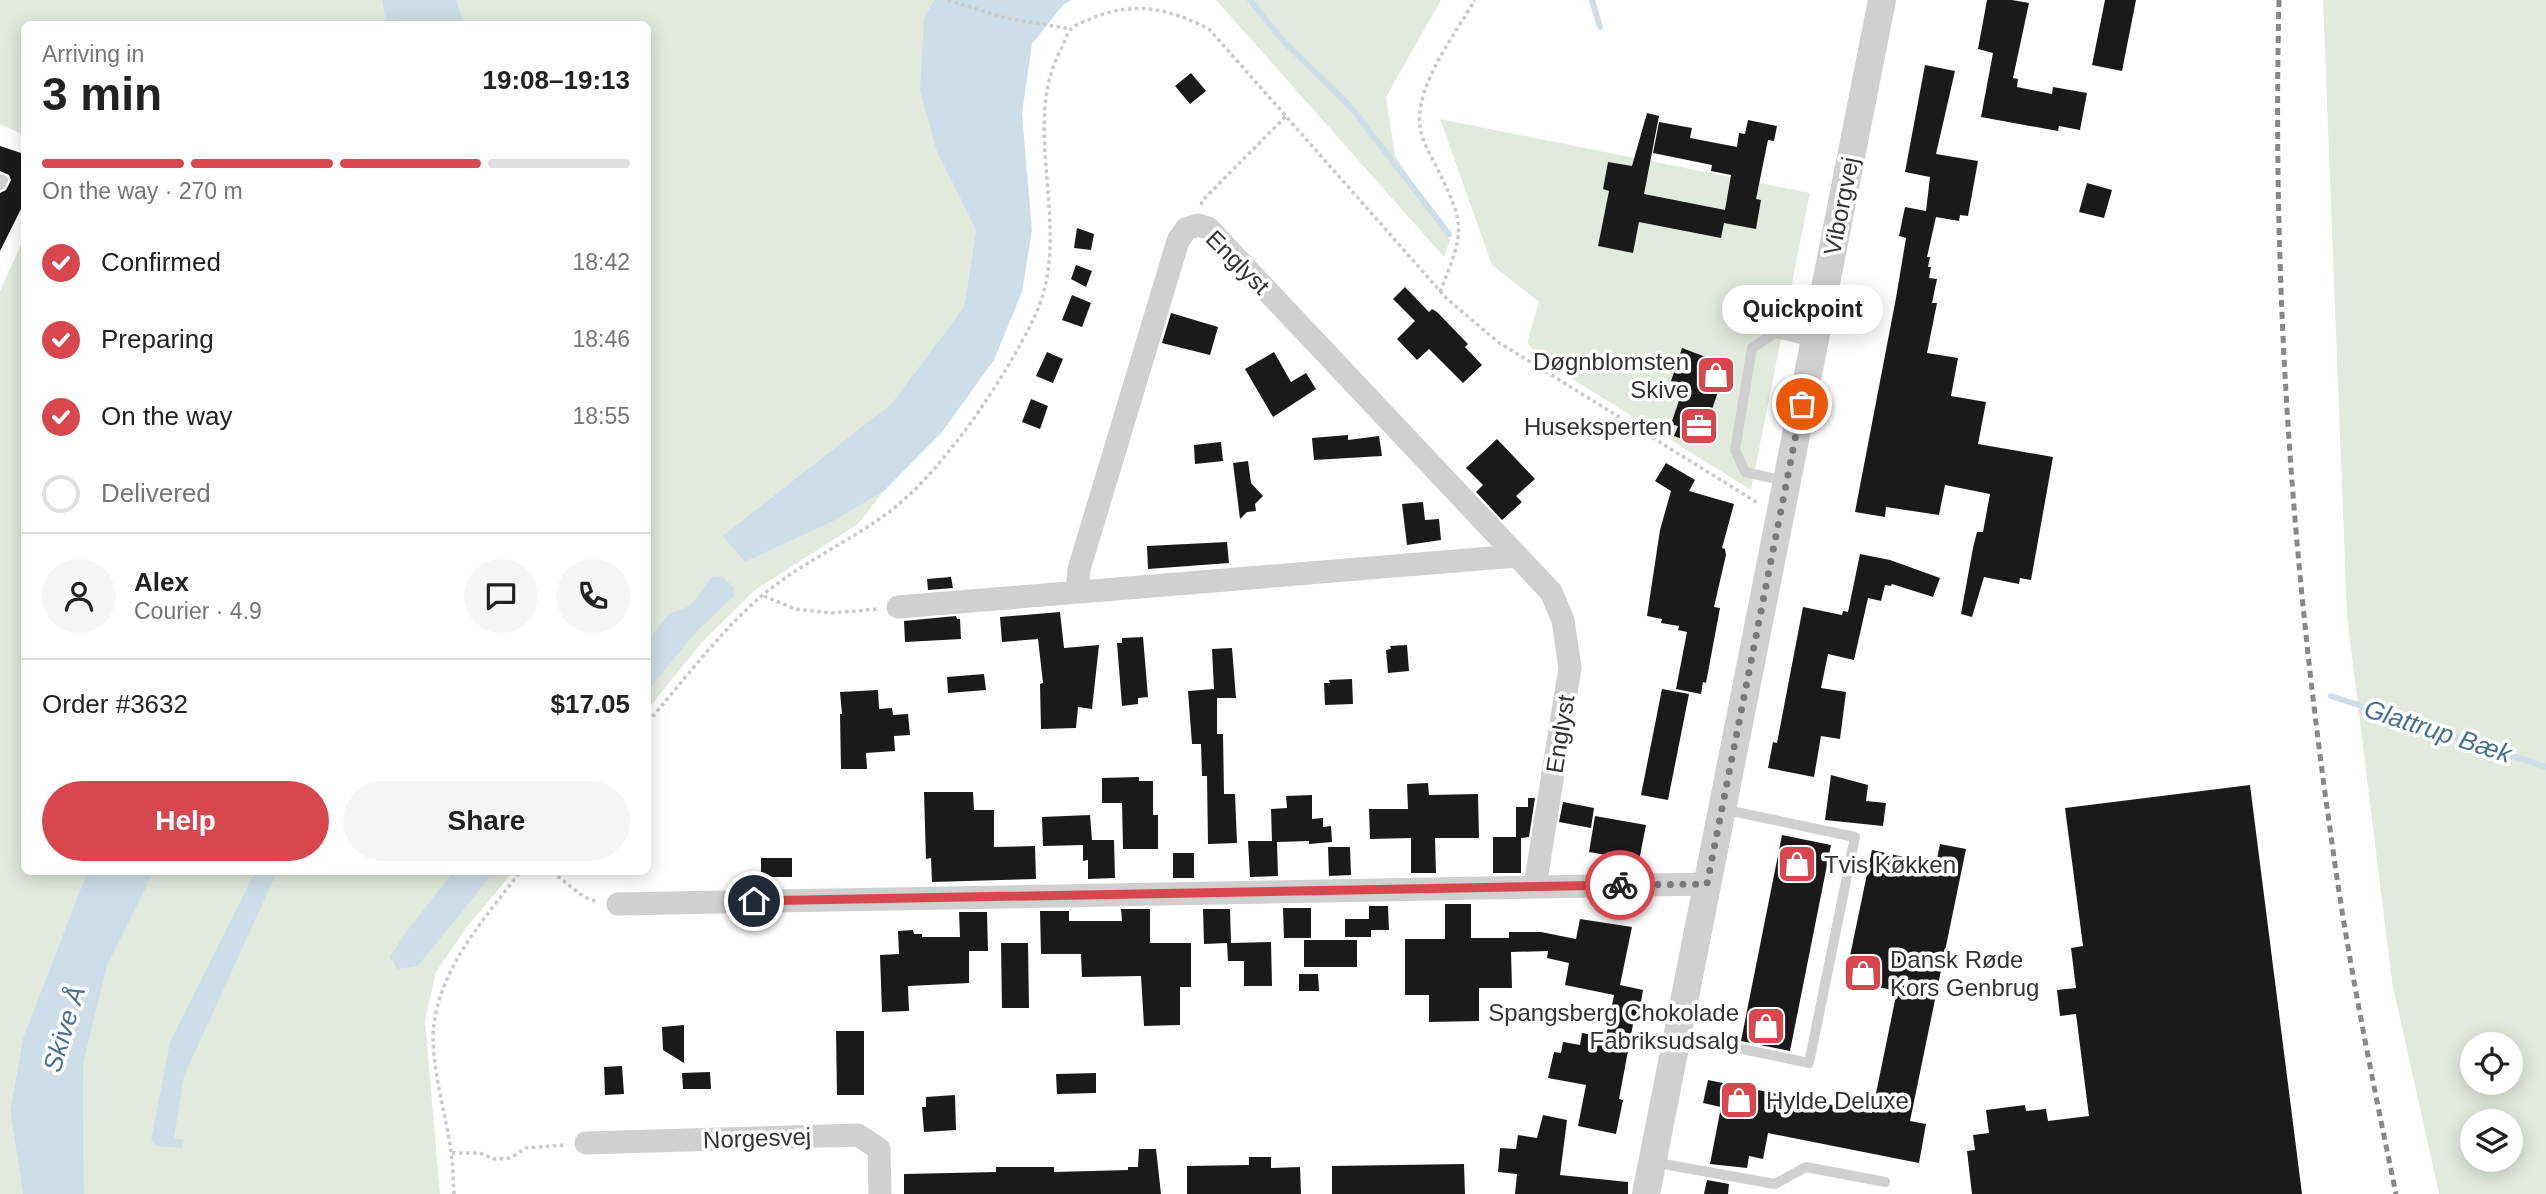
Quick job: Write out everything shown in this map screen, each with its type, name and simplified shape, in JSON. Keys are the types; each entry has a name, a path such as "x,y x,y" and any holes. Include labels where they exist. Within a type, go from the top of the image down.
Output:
{"street":[{"name":"Viborgvej","path":"1646,1194 1882,0"},
{"name":"Englyst","path":"1077,591 1079,569 1178,241 1186,229 1198,225 1208,228 1551,592 1563,620 1570,668 1535,886"},
{"path":"898,607 1516,556"},
{"path":"618,904 1707,884"},
{"name":"Norgesvej","path":"586,1143 858,1135 879,1149 880,1194"}],"lane":[{"path":"0,179 3,180 0,186"},
{"path":"1786,482 1745,472 1735,450 1752,348 1775,333 1814,342"},
{"path":"1677,1035 1809,1063 1855,837 1722,809"},
{"path":"1652,1162 1774,1184 1806,1167 1885,1182"}],"path":[{"path":"948,0 1006,18 1071,29"},
{"path":"1440,292 1458,246 1460,222 1420,127 1422,99 1432,74 1475,0"},
{"path":"651,719 762,595 787,576 886,515 919,484 945,455 992,392 1034,317 1048,276 1051,236 1044,105 1050,69 1071,29 1101,13 1127,8 1154,7 1182,15 1209,29 1440,292 1498,342 1752,501 1781,510"},
{"path":"1198,225 1202,201 1286,117"},
{"path":"762,595 795,609 831,613 898,607"},
{"path":"454,1194 452,1153 437,1071 434,1025 443,988 467,941 518,875"},
{"path":"555,875 583,897"},
{"path":"452,1153 480,1153 494,1159 510,1158 526,1149 586,1143"}],"shaded area":[{"path":"0,0 382,0 386,21 21,21 21,134 0,124"},
{"path":"456,0 934,0 924,18 937,152 976,230 964,307 891,404 722,536 745,562 832,522 883,492 858,524 755,590 703,641 651,705 651,21 464,21"},
{"path":"1216,0 1441,0 1386,97 1395,155 1450,240 1444,257"},
{"path":"2323,0 2546,0 2546,1194 2439,1194 2392,982 2347,616"},
{"path":"1440,119 1810,193 1751,490 1545,362 1527,343 1539,302 1492,265"},
{"path":"21,245 21,875 86,875 23,1038 10,1111 23,1194 0,1194 0,291"},
{"path":"152,875 510,875 467,927 436,972 425,1020 440,1194 84,1194 83,1065 107,966"}],"water":[{"path":"382,0 456,0 464,21 386,21"},
{"path":"934,0 1072,0 1063,5 1032,44 1022,114 1032,230 1022,292 994,360 942,432 883,492 832,522 745,562 722,536 891,404 964,307 976,230 937,152 920,91 924,18"},
{"path":"722,576 733,587 734,596 696,632 651,686 651,636 669,614 690,606 712,577"},
{"name":"Skive Å","path":"86,875 152,875 107,966 83,1065 84,1194 23,1194 10,1111 23,1038"},
{"path":"254,875 276,875 184,1076 174,1138 184,1140 182,1148 157,1146 151,1141 170,1042"},
{"path":"451,875 492,875 418,966 397,969 390,957"}],"building":[{"path":"1987,0 2029,3 2013,78 2018,79 2017,87 2052,94 2053,87 2087,93 2080,130 2059,126 2058,131 1981,117 1993,53 1978,49"},
{"path":"2105,0 2136,0 2122,71 2092,65"},
{"path":"1925,65 1955,71 1936,154 1978,161 1968,216 1960,215 1959,221 1936,217 1927,257 1930,257 1928,267 1931,267 1929,278 1937,279 1932,303 1937,303 1927,353 1958,358 1951,396 1986,402 1978,444 2053,457 2031,580 2020,578 2019,584 1984,577 1972,617 1961,614 1973,548 1977,532 1983,532 1990,494 1945,485 1939,515 1886,507 1885,517 1855,512 1906,238 1899,236 1905,207 1926,211 1930,177 1905,172"},
{"path":"1191,73 1206,91 1190,104 1175,86"},
{"path":"1647,113 1659,116 1644,194 1725,210 1731,175 1711,171 1712,165 1653,153 1659,122 1692,128 1690,138 1737,147 1739,133 1745,134 1748,120 1777,126 1774,141 1768,140 1756,199 1761,200 1756,229 1724,223 1721,238 1639,222 1633,253 1598,246 1609,191 1603,189 1608,162 1632,166"},
{"path":"0,146 21,153 21,209 0,251 0,193 6,190 11,180 9,175 0,171"},
{"path":"2087,183 2112,190 2104,218 2079,212"},
{"path":"1077,228 1094,234 1091,250 1074,248"},
{"path":"1076,265 1092,271 1086,287 1071,279"},
{"path":"1405,287 1429,312 1432,309 1437,312 1468,344 1465,347 1482,365 1463,383 1429,349 1417,360 1397,339 1415,321 1393,299"},
{"path":"1072,295 1091,303 1082,327 1062,320"},
{"path":"1171,313 1218,327 1210,355 1162,343"},
{"path":"1682,348 1727,365 1700,445 1674,436 1678,426 1671,424 1684,386 1671,381"},
{"path":"1047,352 1063,359 1053,383 1036,376"},
{"path":"1274,352 1291,382 1306,373 1316,389 1273,417 1245,369"},
{"path":"1031,399 1048,406 1040,429 1022,422"},
{"path":"1348,435 1348,440 1379,436 1382,456 1314,460 1312,438"},
{"path":"1497,439 1535,479 1516,496 1522,502 1502,520 1476,492 1483,485 1466,468"},
{"path":"1221,442 1223,461 1195,464 1194,445"},
{"path":"1248,461 1251,483 1263,496 1255,504 1256,511 1247,512 1240,519 1233,463"},
{"path":"1666,463 1695,480 1689,491 1734,504 1722,548 1725,549 1726,555 1714,607 1720,608 1706,683 1703,682 1701,694 1676,689 1687,632 1678,630 1679,626 1661,623 1662,619 1647,616 1660,530 1671,491 1655,481"},
{"path":"1423,502 1425,520 1439,519 1441,540 1407,545 1402,504"},
{"path":"1227,542 1229,563 1148,569 1147,546"},
{"path":"1860,554 1890,560 1940,578 1933,597 1892,584 1885,585 1881,601 1868,598 1854,660 1828,654 1821,688 1846,692 1840,739 1821,736 1814,777 1768,768 1773,742 1777,743 1803,607 1842,615 1843,611 1848,612"},
{"path":"951,577 953,588 928,590 927,579"},
{"path":"1060,612 1064,648 1099,645 1092,709 1078,707 1076,728 1041,729 1040,684 1043,683 1038,639 1002,642 1000,617"},
{"path":"956,616 960,619 961,639 905,642 904,621"},
{"path":"1143,637 1148,697 1138,698 1138,704 1122,706 1117,643 1122,643 1122,638"},
{"path":"1407,645 1409,671 1388,673 1386,650 1391,649 1390,646"},
{"path":"1232,648 1236,698 1217,698 1217,734 1223,734 1224,794 1235,794 1237,843 1208,844 1207,776 1202,776 1201,744 1192,744 1188,691 1214,689 1212,649"},
{"path":"984,674 986,690 948,693 947,677"},
{"path":"1352,679 1353,704 1325,705 1324,683 1330,683 1329,680"},
{"path":"1662,689 1689,694 1668,800 1641,795"},
{"path":"878,690 879,709 892,708 893,715 908,714 910,735 894,736 895,751 866,753 867,769 841,769 840,692"},
{"path":"1831,775 1868,785 1866,801 1886,803 1883,826 1825,820"},
{"path":"1139,777 1139,781 1153,781 1153,815 1158,815 1158,849 1123,849 1122,803 1102,803 1102,778"},
{"path":"1428,783 1429,795 1478,794 1479,838 1435,838 1436,873 1411,873 1411,838 1370,839 1369,809 1408,809 1407,784"},
{"path":"2250,785 2302,1194 1972,1194 1967,1151 1975,1150 1973,1135 1989,1133 1986,1110 2025,1105 2026,1111 2046,1109 2048,1121 2089,1116 2076,1014 2060,1016 2057,990 2076,988 2071,948 2083,946 2065,808"},
{"path":"924,792 973,792 974,810 994,810 994,847 1035,846 1036,879 932,882 931,858 926,859"},
{"path":"1312,795 1312,819 1323,818 1323,827 1331,826 1332,842 1277,842 1278,876 1250,877 1248,841 1272,841 1271,809 1287,808 1286,796"},
{"path":"1528,798 1535,798 1529,837 1521,838 1521,873 1493,873 1493,837 1516,837 1516,807 1528,807"},
{"path":"1563,802 1594,808 1591,828 1559,822"},
{"path":"1090,815 1092,840 1114,840 1115,878 1088,879 1088,860 1083,861 1083,845 1043,846 1042,817"},
{"path":"1595,816 1646,825 1639,861 1589,852"},
{"path":"1782,835 1831,845 1790,1051 1741,1041"},
{"path":"1940,844 1966,849 1910,1121 1926,1124 1919,1163 1768,1133 1763,1159 1749,1156 1747,1168 1710,1164 1721,1107 1703,1103 1708,1080 1872,1113 1897,991 1845,980 1872,850 1936,864"},
{"path":"1328,847 1350,847 1351,875 1329,876"},
{"path":"1173,853 1194,853 1194,878 1173,878"},
{"path":"761,858 792,858 792,877 761,877"},
{"path":"1445,904 1471,904 1471,938 1509,938 1509,932 1541,932 1576,939 1580,919 1632,927 1620,985 1643,990 1638,1020 1634,1019 1619,1099 1623,1100 1616,1134 1578,1126 1586,1085 1548,1078 1554,1052 1561,1053 1563,1042 1580,1045 1582,1033 1606,1037 1614,995 1565,985 1569,963 1547,958 1548,951 1511,952 1512,988 1479,988 1479,1021 1429,1022 1429,995 1405,995 1405,939 1445,939"},
{"path":"1369,906 1388,906 1389,930 1371,930 1371,937 1345,937 1345,919 1369,919"},
{"path":"1283,908 1311,908 1311,938 1284,938"},
{"path":"1121,909 1150,909 1150,943 1191,943 1191,987 1180,987 1180,1025 1144,1026 1141,976 1082,977 1081,954 1041,954 1040,911 1069,911 1069,921 1122,921"},
{"path":"1203,909 1230,909 1231,943 1271,942 1272,986 1244,986 1244,961 1228,961 1227,943 1204,944"},
{"path":"959,912 987,912 988,951 969,951 969,983 908,986 909,1011 882,1012 880,955 899,954 898,931 913,930 914,934 922,934 922,937 960,937"},
{"path":"1304,940 1357,940 1357,967 1304,967"},
{"path":"1001,943 1028,943 1029,1008 1002,1008"},
{"path":"1299,974 1318,974 1319,991 1299,991"},
{"path":"684,1025 684,1063 663,1050 662,1027"},
{"path":"836,1031 864,1031 864,1095 837,1095"},
{"path":"622,1066 624,1094 605,1095 604,1067"},
{"path":"710,1072 711,1089 683,1089 682,1073"},
{"path":"1096,1073 1096,1093 1057,1094 1056,1074"},
{"path":"955,1095 956,1130 924,1132 922,1107 926,1107 926,1097"},
{"path":"1543,1115 1567,1120 1560,1175 1628,1182 1628,1194 1515,1194 1517,1174 1498,1172 1500,1148 1516,1149 1518,1135 1537,1138"},
{"path":"1139,1149 1156,1149 1161,1194 904,1194 904,1174 996,1172 996,1167 1054,1167 1054,1172 1128,1170 1128,1167 1138,1167"},
{"path":"1249,1157 1271,1157 1271,1168 1300,1167 1301,1194 1187,1194 1187,1166 1249,1165"},
{"path":"1464,1164 1465,1194 1332,1194 1332,1166"},
{"path":"1707,1180 1729,1184 1728,1194 1704,1194"}],"waterway":[{"path":"1250,0 1284,42 1350,106 1449,234"},
{"name":"Glattrup Bæk","path":"1592,0 1600,27"},
{"name":"Glattrup Bæk","path":"2331,696 2546,767"}],"railway":[{"path":"2279,0 2282,317 2306,634 2345,931 2396,1194"}],"way so far":[{"path":"1620,885 1707,884 1802,404"}],"place":[{"name":"Døgnblomsten Skive","path":"1716,375"},
{"name":"Quickpoint","path":"1802,404"},
{"name":"Huseksperten","path":"1699,426"},
{"name":"Tvis Køkken","path":"1797,864"},
{"name":"Dansk Røde Kors Genbrug","path":"1863,973"},
{"name":"Spangsberg Chokolade Fabriksudsalg","path":"1766,1026"},
{"name":"Hylde Deluxe","path":"1739,1100"}],"route":[{"path":"754,901 1620,885"}]}
